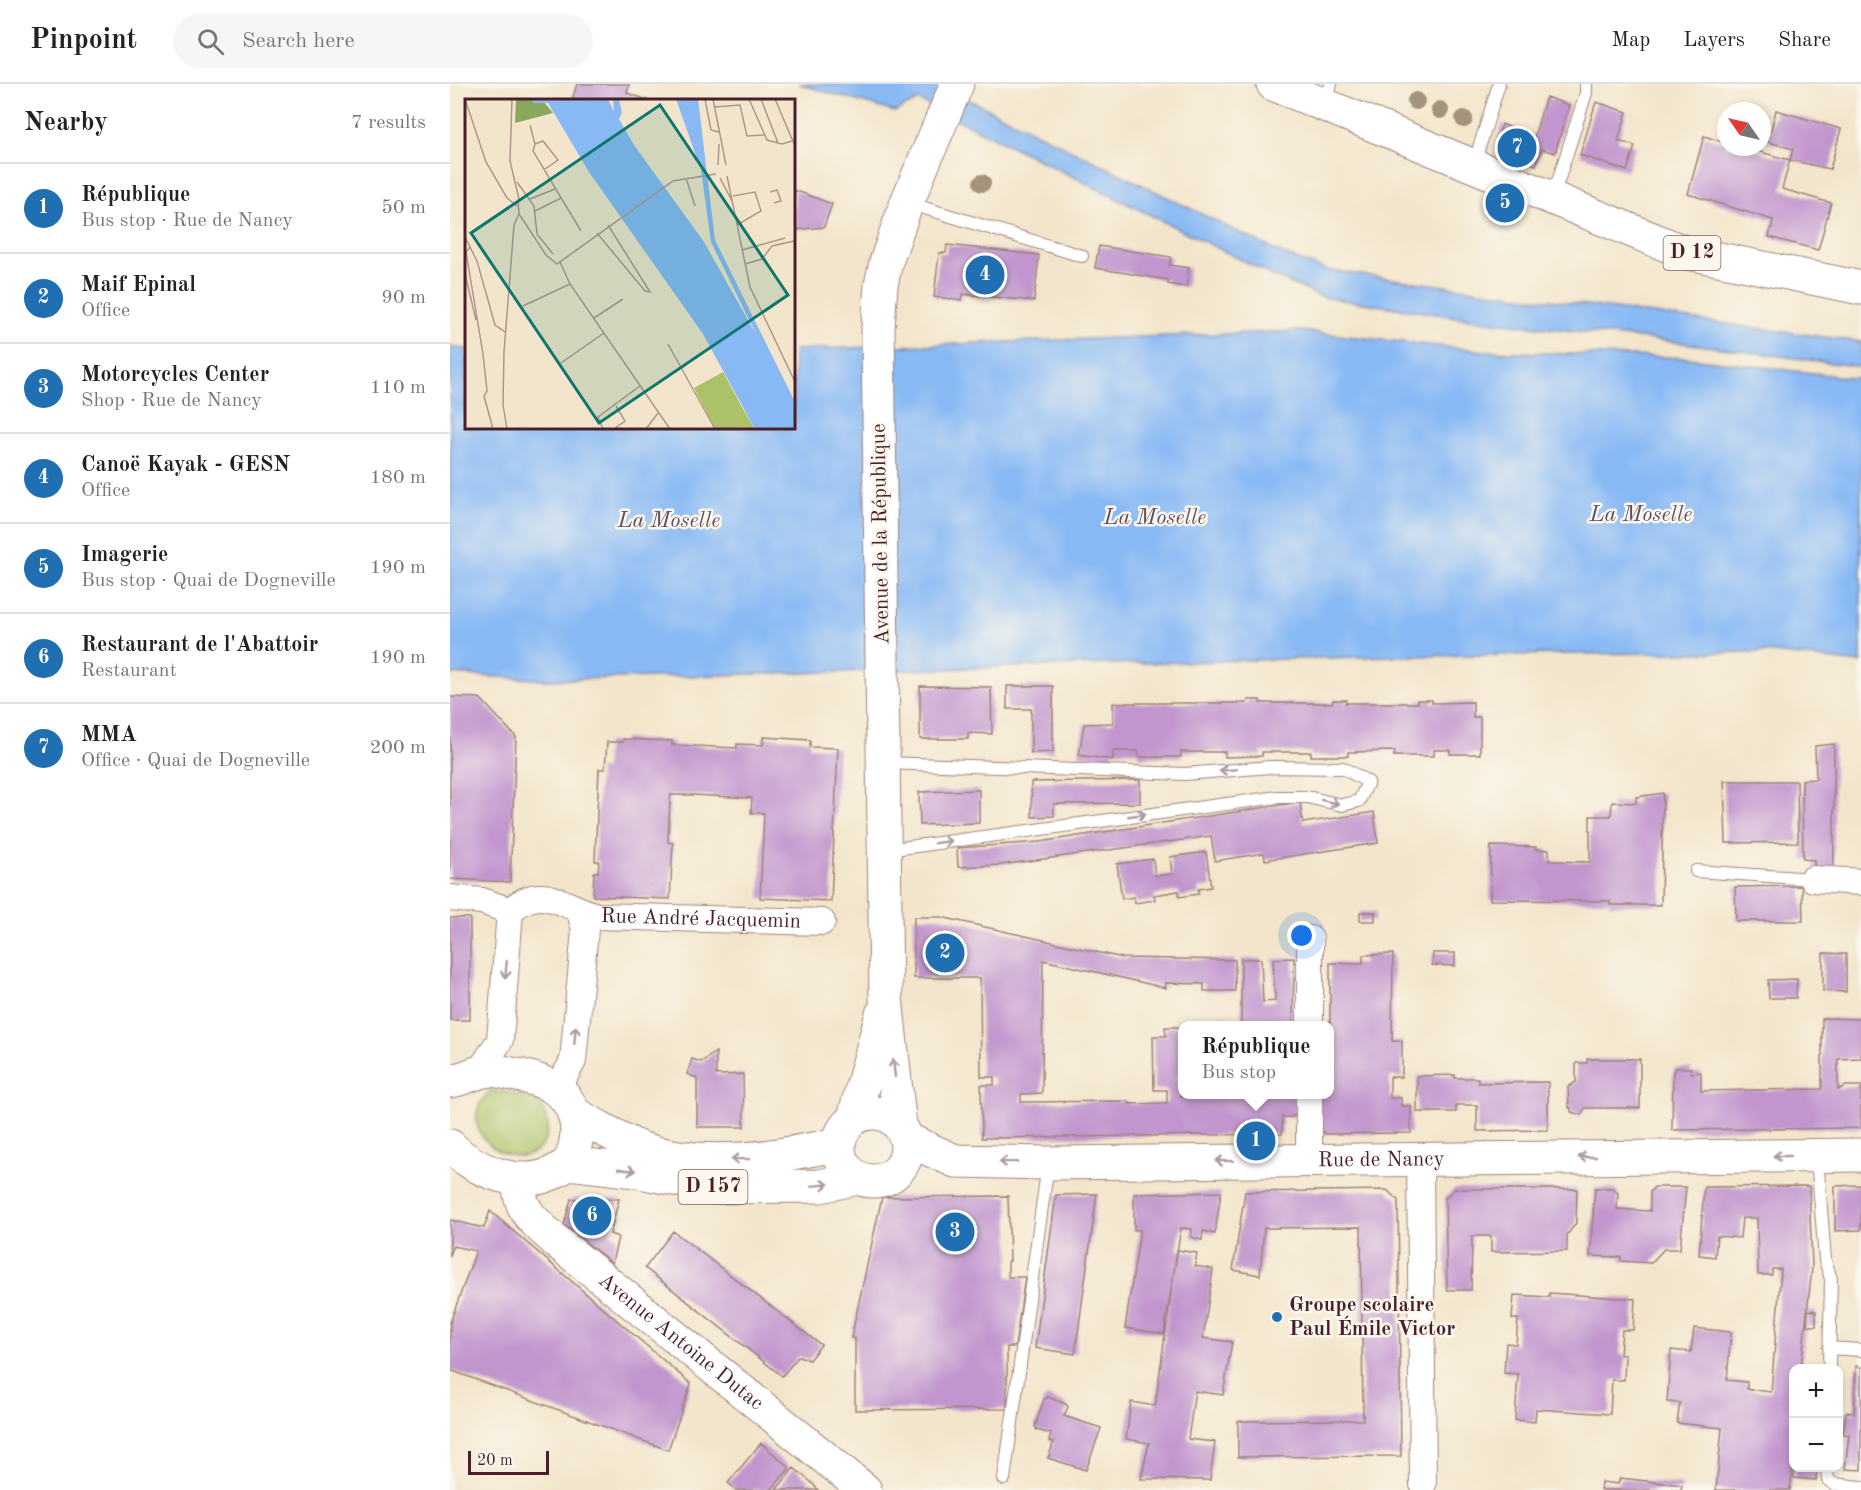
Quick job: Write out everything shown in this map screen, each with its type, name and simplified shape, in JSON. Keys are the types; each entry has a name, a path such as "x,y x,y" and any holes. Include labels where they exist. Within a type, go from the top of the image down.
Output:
{"main road":[{"name":"D 12","path":"1273,84 1328,95 1474,165 1684,252 1861,288"},
{"name":"Avenue de la République","path":"903,1133 886,998 878,327 880,285 907,202 955,88"},
{"name":"Avenue de la République","path":"846,1131 886,998"},
{"path":"457,1159 490,1172 518,1179 548,1176 569,1163 577,1139 567,1102 529,1077 490,1070 458,1081"},
{"name":"D 157","path":"567,1102 645,1150 682,1158 746,1160 780,1156 846,1131"},
{"path":"874,1113 884,1114 903,1133 904,1160 890,1177 880,1180 858,1178 843,1164 846,1131 874,1113"},
{"name":"Rue de Nancy","path":"903,1133 955,1161 1048,1163 1861,1155"},
{"name":"D 157","path":"569,1163 636,1171 713,1187 820,1186 858,1178"},
{"name":"Avenue Antoine Dutac","path":"518,1179 518,1197 526,1213 557,1242 865,1490"}],"street":[{"path":"1813,879 1861,882"},
{"name":"Rue André Jacquemin","path":"510,911 523,899 546,896 580,912 597,916 822,922"},
{"path":"450,898 482,901 510,911 500,1040 458,1081"},
{"name":"Rue André Jacquemin","path":"567,1102 585,930 580,912"},
{"path":"1310,939 1310,1021"},
{"path":"1309,1160 1310,1099"},
{"path":"1420,1159 1424,1484"}],"lane":[{"path":"1474,165 1499,84"},
{"path":"1553,198 1586,93 1586,84"},
{"path":"907,202 1082,256"},
{"path":"884,763 1185,774 1270,767 1344,768 1368,782 1359,801 1342,805 1307,797 1278,797 886,850"},
{"path":"1696,872 1813,879"},
{"path":"1817,1156 1825,1260 1831,1279 1829,1364"},
{"path":"1004,1479 1048,1163"},
{"path":"1829,1348 1861,1350"},
{"path":"1827,1472 1828,1480 1834,1484 1861,1487"}],"green space":[{"path":"490,1091 526,1096 543,1109 548,1124 547,1132 541,1147 535,1152 523,1156 511,1155 487,1142 479,1131 476,1119 479,1105"}],"water":[{"path":"799,84 937,84 1283,254 1326,270 1861,342 1861,367 1684,343 1484,321 1322,297 1278,278 918,100 895,112"},
{"name":"La Moselle","path":"1300,331 1484,351 1689,358 1861,379 1861,663 1765,652 1396,656 546,680 450,674 450,347 465,349 465,429 795,429 795,350"}],"building":[{"path":"577,84 629,84 627,93 645,99 572,99"},
{"path":"1546,97 1569,105 1555,153 1542,149 1536,165 1495,149 1502,124 1534,137"},
{"path":"1596,102 1627,112 1618,141 1635,146 1627,171 1580,155"},
{"path":"1776,110 1841,129 1830,169 1790,160 1793,149 1771,143 1771,130"},
{"path":"1704,136 1717,140 1717,156 1771,155 1790,160 1782,189 1831,203 1818,250 1769,237 1773,220 1688,194"},
{"path":"795,190 832,204 824,227 795,230"},
{"path":"947,245 1039,255 1034,301 962,294 961,300 934,297 939,253 946,253"},
{"path":"1099,246 1171,257 1169,265 1189,268 1186,287 1168,284 1168,280 1095,268"},
{"path":"920,686 991,687 992,734 968,733 968,739 920,739"},
{"path":"1007,686 1053,686 1053,752 1031,753 1031,709 1007,709"},
{"path":"450,697 480,698 516,737 510,882 450,879"},
{"path":"1248,700 1260,700 1260,703 1332,703 1333,700 1346,700 1345,703 1418,703 1417,700 1432,700 1432,703 1473,702 1473,717 1480,717 1480,754 1450,754 1450,750 1434,750 1434,756 1394,756 1395,751 1348,752 1348,756 1311,756 1311,752 1262,752 1262,756 1225,757 1225,752 1181,752 1181,757 1139,757 1138,751 1113,751 1113,760 1079,755 1084,724 1113,723 1113,703 1247,703"},
{"path":"763,737 810,740 810,747 838,748 831,901 760,898 764,813 751,813 752,798 693,795 671,795 670,799 668,842 673,843 670,899 593,896 594,872 598,872 599,861 595,861 599,769 605,769 607,742 623,742 623,739 672,741 672,745 737,748 737,744 763,745"},
{"path":"1834,744 1834,874 1814,873 1814,860 1803,859 1802,780 1816,779 1815,746"},
{"path":"1140,780 1140,803 1054,804 1054,816 1032,817 1031,782"},
{"path":"1724,781 1797,781 1798,842 1726,843"},
{"path":"979,790 979,823 920,825 919,792"},
{"path":"1663,793 1661,905 1610,905 1610,901 1490,900 1491,846 1536,847 1535,849 1549,850 1549,861 1590,862 1590,816 1611,816 1612,802 1636,803 1636,797"},
{"path":"1300,802 1303,823 1374,812 1378,843 1265,860 1264,853 1215,861 1211,836 1000,865 958,867 957,848 1039,842"},
{"path":"1206,852 1211,887 1198,889 1199,894 1179,897 1179,891 1154,895 1155,900 1135,903 1134,897 1122,899 1117,864 1153,859 1155,876 1172,874 1170,857"},
{"path":"1802,886 1803,921 1736,921 1735,887"},
{"path":"1360,912 1375,912 1375,921 1360,921"},
{"path":"914,917 941,917 1123,958 1235,960 1235,991 1204,991 1204,984 1165,983 1166,988 1043,960 1042,1093 1021,1094 1021,1102 1167,1103 1167,1090 1154,1090 1153,1036 1166,1036 1165,1027 1178,1027 1178,1099 1296,1099 1296,1113 1293,1117 1282,1117 1282,1134 982,1138 981,1085 994,1085 994,1077 981,1077 980,978 914,978"},
{"path":"450,918 470,918 470,1020 450,1020"},
{"path":"1433,953 1455,953 1455,966 1432,965"},
{"path":"1823,953 1846,954 1846,992 1823,991"},
{"path":"1393,954 1392,1041 1402,1041 1402,1077 1390,1077 1390,1098 1401,1098 1401,1106 1411,1106 1411,1133 1325,1134 1320,1127 1317,1099 1334,1099 1334,1021 1330,1021 1330,963 1363,964 1363,955"},
{"path":"1294,958 1293,1021 1241,1021 1241,959 1261,959 1263,1002 1275,1001 1273,959"},
{"path":"1797,979 1796,998 1769,998 1768,980"},
{"path":"1822,1018 1861,1019 1861,1058 1838,1059 1838,1090 1845,1086 1861,1086 1861,1128 1672,1130 1673,1072 1675,1068 1691,1068 1691,1073 1701,1072 1701,1091 1822,1089"},
{"path":"716,1052 716,1075 743,1074 744,1127 697,1127 697,1078 687,1074 692,1059 701,1062"},
{"path":"1587,1059 1640,1059 1640,1108 1585,1108 1581,1115 1571,1112 1568,1087 1576,1082 1576,1063 1587,1063"},
{"path":"1455,1075 1455,1078 1478,1078 1478,1083 1548,1082 1548,1130 1477,1131 1477,1105 1456,1105 1456,1112 1417,1112 1417,1076"},
{"path":"1861,1185 1861,1230 1835,1231 1835,1186"},
{"path":"1809,1186 1812,1268 1801,1364 1789,1364 1789,1472 1792,1472 1790,1490 1716,1490 1722,1428 1677,1423 1680,1403 1667,1402 1671,1350 1691,1352 1694,1328 1731,1332 1727,1380 1747,1382 1747,1389 1771,1392 1781,1269 1772,1269 1772,1275 1758,1275 1757,1218 1742,1218 1740,1238 1717,1236 1715,1257 1699,1255 1704,1187"},
{"path":"1654,1187 1686,1187 1680,1249 1664,1249 1651,1263 1621,1261 1621,1257 1590,1256 1595,1188 1613,1188 1618,1193 1617,1209 1650,1211 1650,1192"},
{"path":"1454,1189 1577,1189 1576,1223 1567,1235 1567,1251 1491,1252 1491,1236 1472,1236 1471,1290 1447,1290 1445,1198"},
{"path":"1387,1190 1398,1200 1401,1456 1238,1457 1238,1421 1363,1420 1361,1227 1264,1228 1260,1275 1233,1270 1245,1192"},
{"path":"1221,1192 1215,1234 1203,1231 1202,1240 1191,1237 1192,1229 1181,1228 1164,1334 1125,1328 1140,1230 1134,1230 1134,1194"},
{"path":"1097,1194 1075,1354 1035,1348 1056,1195"},
{"path":"1008,1196 1010,1261 1008,1261 1008,1277 1025,1277 1015,1347 1007,1347 1007,1409 855,1410 855,1338 851,1338 882,1197"},
{"path":"571,1199 619,1199 610,1234 618,1237 612,1263 564,1225"},
{"path":"490,1211 691,1384 668,1450 450,1370 450,1323 476,1251 453,1246 450,1256 450,1220 484,1228"},
{"path":"673,1231 821,1345 809,1360 799,1356 782,1376 645,1268"},
{"path":"1177,1250 1197,1253 1195,1266 1213,1269 1203,1338 1232,1342 1223,1395 1195,1391 1188,1439 1215,1442 1210,1480 1141,1479 1149,1443 1126,1439 1131,1402 1155,1406"},
{"path":"1549,1293 1635,1299 1633,1330 1622,1330 1620,1355 1625,1355 1624,1380 1612,1380 1610,1414 1536,1409 1535,1422 1515,1420 1518,1374 1504,1373 1506,1343 1516,1344 1518,1319 1512,1319 1514,1295 1549,1297"},
{"path":"1808,1310 1816,1311 1816,1326 1807,1326"},
{"path":"1856,1366 1861,1367 1861,1470 1845,1469 1849,1435 1843,1434 1846,1412 1854,1413"},
{"path":"1048,1397 1066,1404 1068,1407 1064,1416 1101,1428 1086,1470 1048,1458 1054,1442 1049,1441 1051,1434 1037,1430 1035,1426 1044,1399"},
{"path":"761,1443 790,1468 771,1490 736,1490 728,1483"},
{"path":"794,1468 812,1483 818,1490 776,1490"},
{"path":"1795,1472 1817,1472 1816,1480 1794,1478"},
{"path":"1620,1478 1682,1485 1681,1490 1601,1490 1602,1482 1618,1484"}],"place":[{"name":"MMA","path":"1517,148"},
{"name":"Imagerie","path":"1505,203"},
{"name":"Canoë Kayak - GESN","path":"985,275"},
{"name":"Maif Epinal","path":"945,953"},
{"name":"République","path":"1256,1141"},
{"name":"Restaurant de l'Abattoir","path":"592,1216"},
{"name":"Motorcycles Center","path":"955,1232"},
{"name":"Groupe scolaire Paul Émile Victor","path":"1277,1317"}]}
